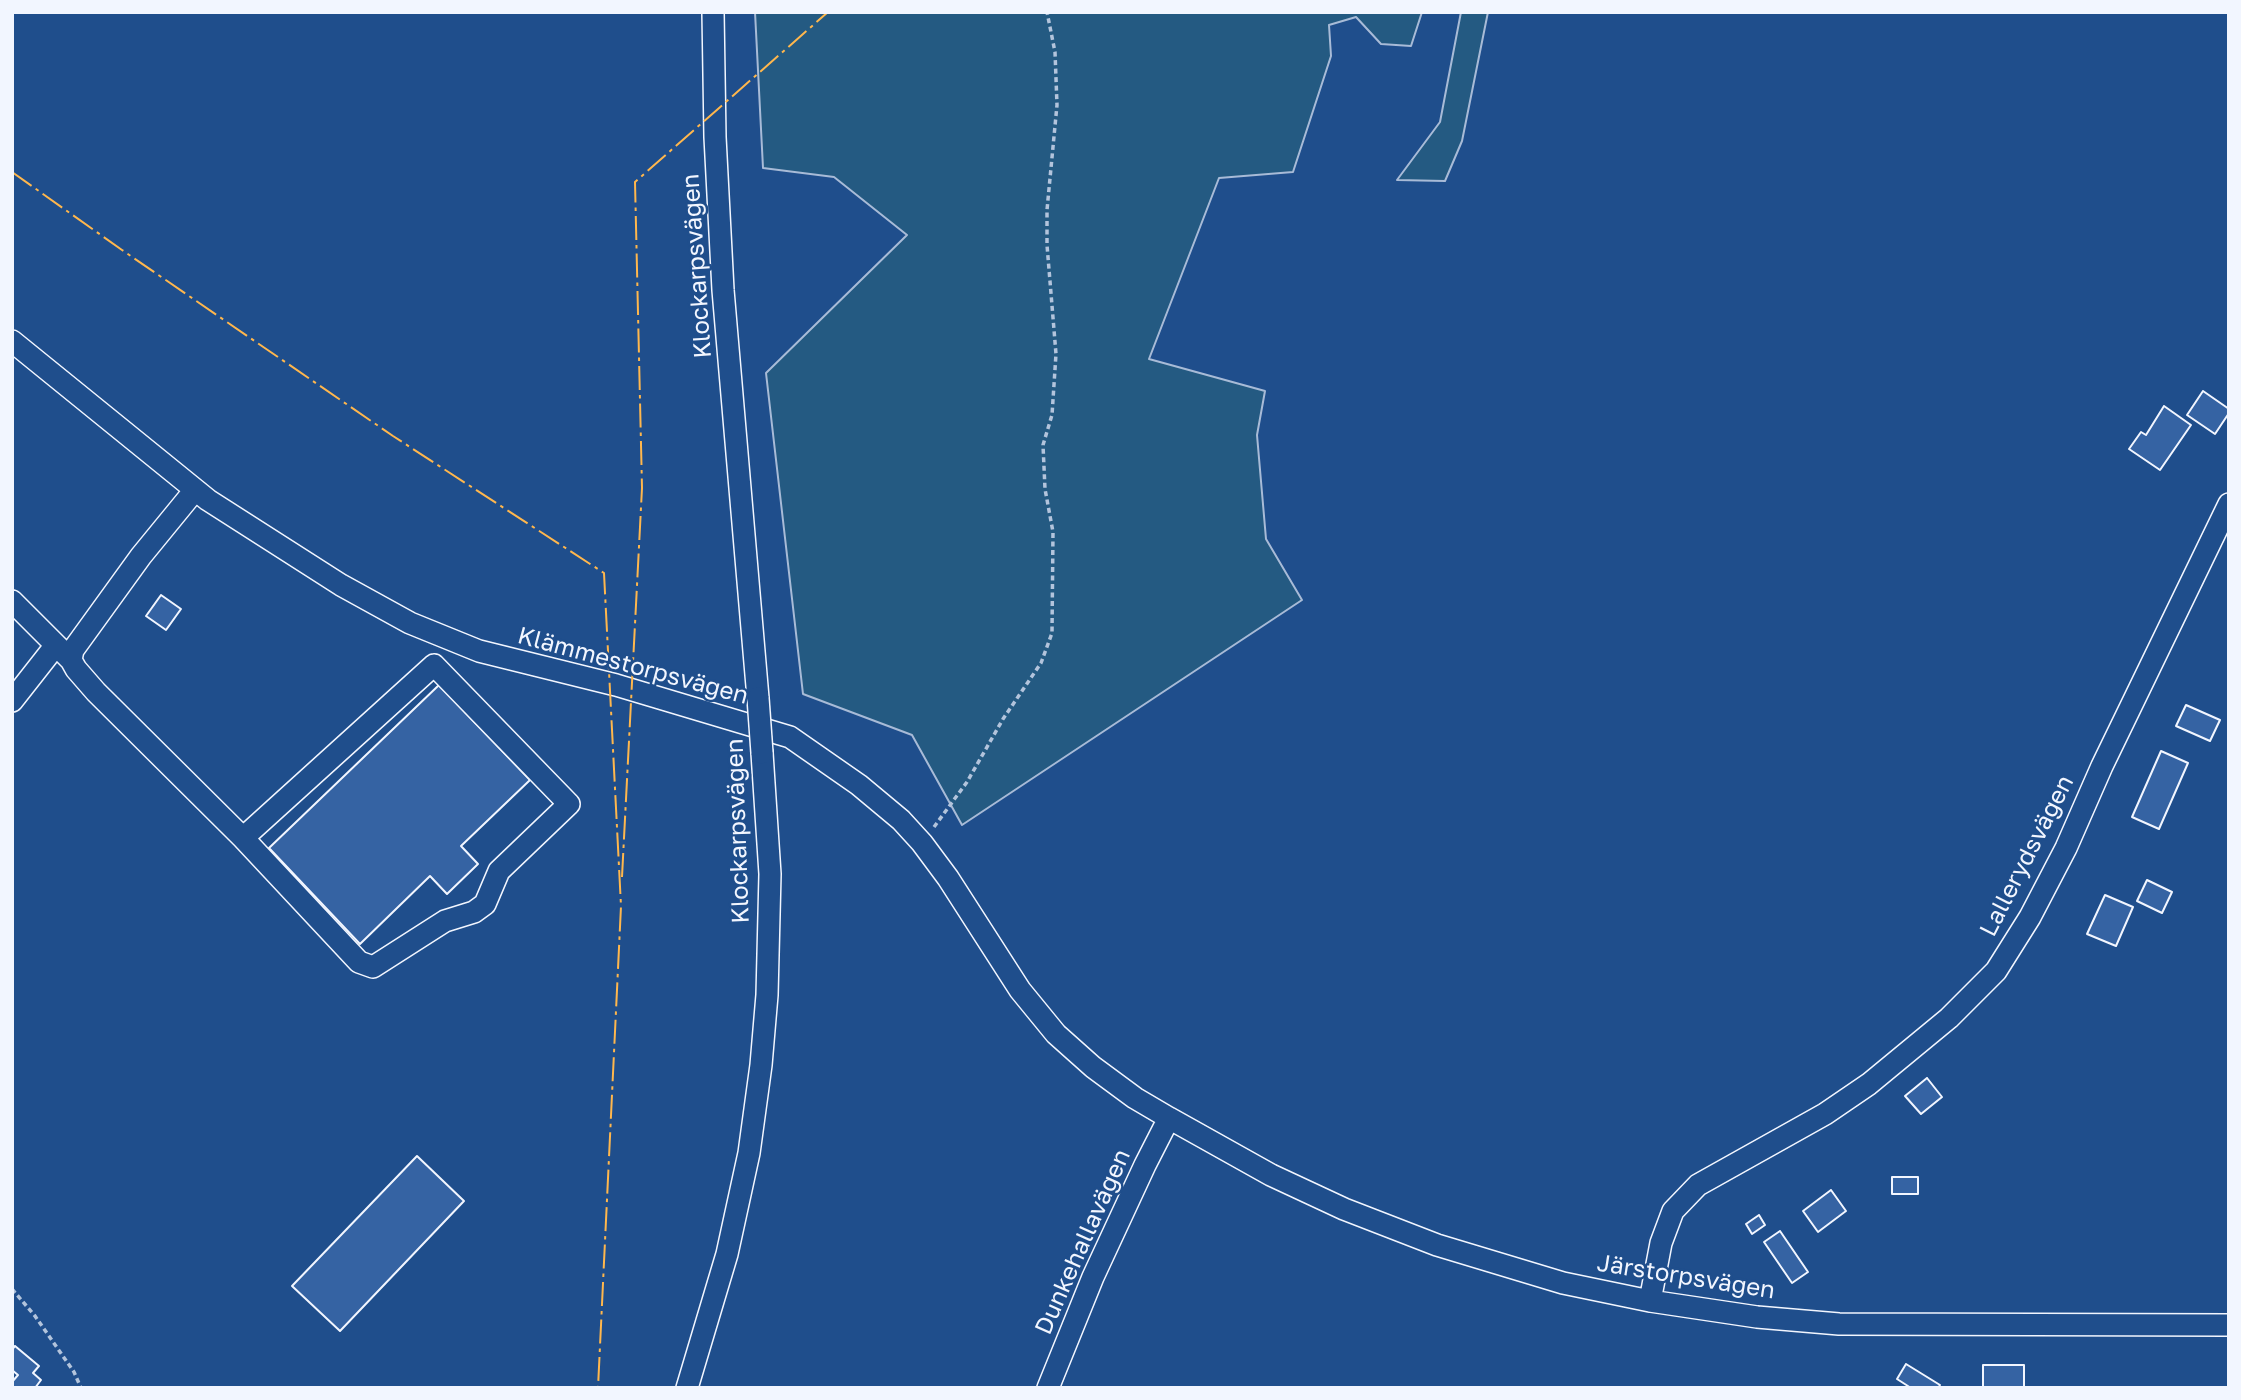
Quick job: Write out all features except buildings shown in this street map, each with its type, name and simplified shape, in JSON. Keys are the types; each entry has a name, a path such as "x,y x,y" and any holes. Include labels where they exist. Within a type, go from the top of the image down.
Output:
{"street":[{"name":"Klockarpsvägen","path":"687,1388 727,1254 749,1153 767,995 770,874 758,698 723,290 715,137 713,12"},
{"name":"Klämmestorpsvägen","path":"12,341 195,490 341,585 422,628 479,651 616,685 790,737 859,785 901,820 922,843 948,878 1020,990 1056,1034 1093,1068 1169,1118"},
{"path":"12,701 64,652 73,650 141,556 195,490"},
{"name":"Lallerydsvägen","path":"1650,1301 1661,1243 1673,1211 1698,1185 1825,1114 1869,1084 1949,1018 1996,971 2030,917 2066,848 2102,766 2229,504"},
{"path":"12,601 64,652 96,692 243,838 359,962 373,967 445,921 474,912 485,904 499,871 569,804 434,666 243,838"},
{"name":"Järstorpsvägen","path":"1169,1118 1271,1175 1390,1228 1473,1258 1563,1283 1650,1301 1757,1317 1839,1324 2229,1325"},
{"name":"Dunkehallavägen","path":"1048,1388 1093,1277 1169,1118"}],"path":[{"path":"922,843 967,782 1003,719 1041,663 1052,633 1053,531 1045,489 1043,445 1052,415 1056,354 1047,245 1047,210 1057,105 1055,52 1047,12"},
{"path":"12,1289 35,1316 74,1373 81,1388"}],"shaded area":[{"path":"755,12 1422,12 1411,46 1381,44 1356,17 1329,25 1331,56 1293,172 1219,178 1149,359 1265,391 1257,435 1266,539 1302,600 962,825 912,735 803,694 766,373 907,235 834,177 763,168"},
{"path":"1461,12 1488,12 1462,141 1445,181 1397,180 1440,122"}],"power":[{"path":"622,877 642,488 635,182 828,12"},
{"path":"12,172 393,436 604,573 621,906 598,1388"}]}
